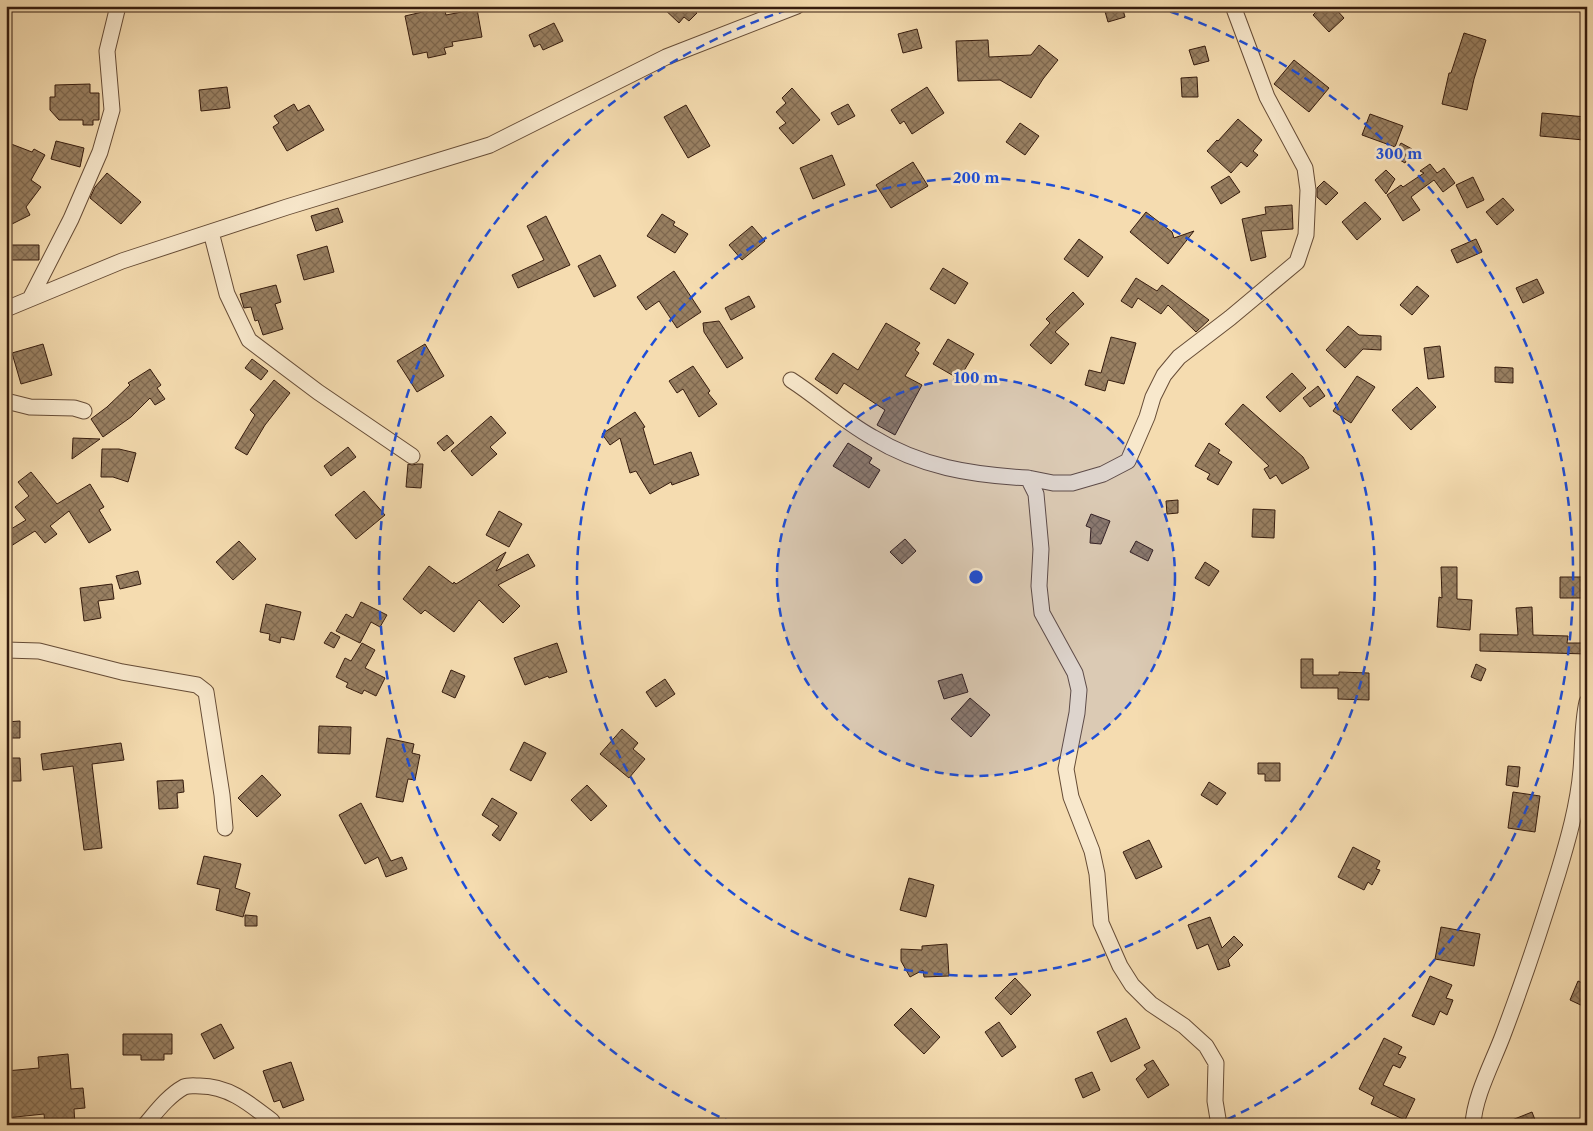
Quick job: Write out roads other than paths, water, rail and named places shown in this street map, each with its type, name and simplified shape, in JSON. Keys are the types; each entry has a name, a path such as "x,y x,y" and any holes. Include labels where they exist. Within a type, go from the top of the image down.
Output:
{"street":[{"path":"30,298 72,219 100,152 112,110 107,51 118,6"},
{"path":"6,309 122,261 490,145 666,57 797,6"},
{"path":"791,380 872,438 910,457 933,465 994,476 1028,478 1053,483 1072,483 1103,474 1128,461 1164,375 1179,357 1230,318 1297,262 1306,236 1308,190 1305,168 1267,97 1233,6"},
{"path":"211,232 227,294 249,340 318,392 412,456"},
{"path":"6,401 30,407 74,408 84,411"},
{"path":"1028,478 1036,494 1041,548 1039,586 1042,613 1075,673 1079,690 1077,712 1066,769 1071,797 1092,851 1097,874 1101,923 1120,966 1132,985 1151,1004 1184,1026 1206,1046 1216,1063 1215,1101 1219,1125"},
{"path":"6,650 39,652 122,672 197,684 206,692 222,795 225,828"},
{"path":"1473,1125 1479,1096 1528,968 1558,873 1573,817 1581,771 1583,720 1587,702"},
{"path":"145,1125 166,1100 186,1086 208,1086 224,1089 247,1102 272,1121"}]}
